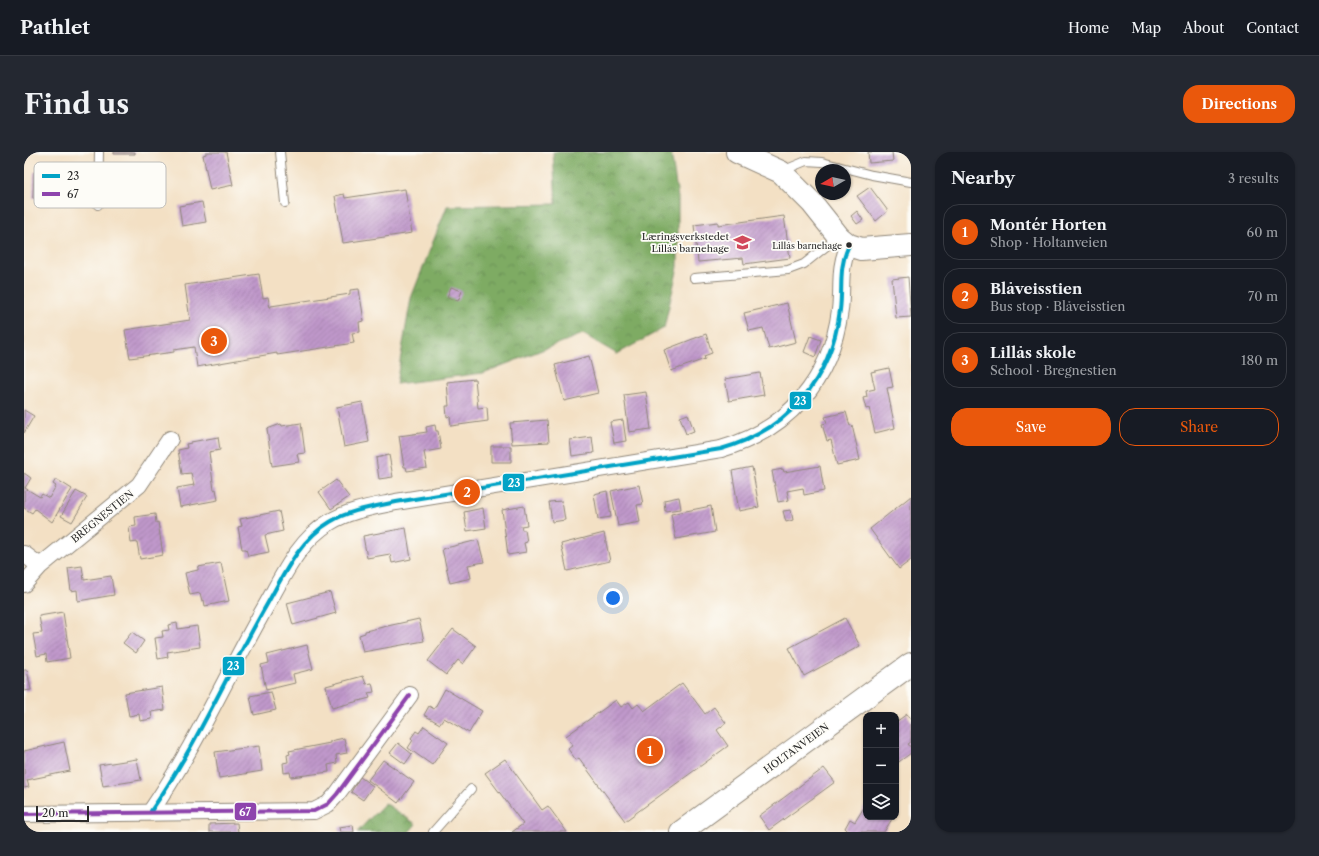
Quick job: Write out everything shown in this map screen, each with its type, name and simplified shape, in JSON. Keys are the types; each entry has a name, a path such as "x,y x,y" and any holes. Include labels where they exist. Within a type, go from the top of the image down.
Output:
{"main road":[{"path":"737,152 781,172 812,203 844,241 860,248 911,245"},
{"name":"HOLTANVEIEN","path":"681,832 911,664"}],"street":[{"path":"151,811 172,782 245,642 300,549 329,523 352,512 396,502 721,449 739,444 758,435 782,420 800,403 815,383 827,361 834,342 840,310 844,241"},
{"name":"BREGNESTIEN","path":"24,584 40,566 139,485 170,439"},
{"path":"24,554 40,566"},
{"path":"24,814 151,811 314,810 328,804 337,794 410,695"}],"lane":[{"path":"99,152 99,162"},
{"path":"280,152 285,203"},
{"path":"781,172 806,161 822,162 872,175 911,182"},
{"path":"694,278 788,270 804,264 844,241"},
{"path":"433,832 471,788"}],"green space":[{"path":"553,152 671,152 678,198 678,267 664,328 617,354 583,334 483,373 396,384 411,298 447,206 556,204"},
{"path":"385,803 416,824 409,832 357,832"}],"building":[{"path":"114,152 135,152 135,154 114,154"},
{"path":"206,152 226,152 233,185 210,190 203,155 206,154"},
{"path":"868,152 892,152 893,161 869,163"},
{"path":"34,172 34,198 33,198"},
{"path":"870,187 888,211 876,221 857,196"},
{"path":"405,189 412,233 343,243 335,196 344,194 345,198"},
{"path":"202,202 206,222 182,226 179,206"},
{"path":"857,211 863,220 857,224 851,216"},
{"path":"784,216 790,258 744,264 743,258 698,262 694,225 718,222 718,225"},
{"path":"259,274 263,298 268,297 270,308 271,306 350,294 350,290 359,289 364,321 359,322 360,332 352,333 354,343 277,355 277,353 197,367 194,347 174,350 174,352 130,358 125,330 190,320 185,285"},
{"path":"908,277 911,317 896,318 892,279"},
{"path":"451,287 462,291 458,301 447,297"},
{"path":"787,303 796,342 769,349 763,328 749,331 744,313"},
{"path":"706,334 712,353 704,356 705,359 671,371 664,350"},
{"path":"810,336 821,340 815,357 804,352"},
{"path":"589,356 598,393 564,401 555,365"},
{"path":"889,368 893,387 887,388 895,428 875,433 869,408 866,409 863,398 867,397 866,391 875,389 871,372"},
{"path":"760,373 764,395 729,401 725,379"},
{"path":"475,379 478,408 487,407 488,421 451,426 450,416 447,417 446,406 449,406 447,382"},
{"path":"646,392 651,429 629,432 624,395"},
{"path":"362,402 369,442 344,447 337,407"},
{"path":"24,410 34,416 24,433"},
{"path":"846,412 850,426 852,425 860,460 837,465 831,440 827,441 822,424 827,423 825,417"},
{"path":"688,414 694,431 686,434 680,417"},
{"path":"547,420 549,442 512,444 510,423"},
{"path":"623,420 626,441 614,443 610,422"},
{"path":"301,423 305,453 297,454 299,462 272,466 267,429 281,424 282,426"},
{"path":"435,425 436,431 438,431 441,449 424,452 427,468 407,471 406,467 404,467 399,436 427,432 426,427"},
{"path":"218,437 220,450 209,452 214,490 216,489 218,500 180,507 177,488 194,485 191,473 182,474 178,450 187,448 186,444 191,442"},
{"path":"592,437 594,453 572,456 570,440"},
{"path":"491,446 511,446 511,462 491,462"},
{"path":"389,455 393,477 379,479 376,458"},
{"path":"820,466 824,491 804,495 803,488 787,491 789,500 778,502 772,471 783,469 784,472"},
{"path":"752,467 759,507 739,511 732,471"},
{"path":"24,473 31,478 25,488 40,497 42,494 49,498 56,486 53,484 56,479 72,489 52,522 35,509 32,513 24,508"},
{"path":"336,480 349,497 331,509 319,492"},
{"path":"639,485 643,504 637,505 640,522 618,526 611,491"},
{"path":"76,491 87,497 72,522 61,516"},
{"path":"607,491 611,517 598,519 594,494"},
{"path":"911,496 911,560 899,569 870,529"},
{"path":"679,497 681,509 665,511 664,500"},
{"path":"562,501 565,520 552,522 549,502"},
{"path":"524,506 527,525 521,526 522,530 525,530 527,542 524,543 526,552 508,555 502,510"},
{"path":"711,506 715,532 676,539 671,514"},
{"path":"483,508 486,528 467,531 464,512"},
{"path":"791,510 793,520 786,522 783,511"},
{"path":"279,511 283,531 265,535 269,552 248,556 246,549 242,549 238,527 242,526 240,519"},
{"path":"155,514 156,523 158,522 163,555 140,559 137,542 131,543 129,527 136,526 135,517"},
{"path":"406,528 411,559 392,563 390,554 367,558 363,536"},
{"path":"604,533 610,561 567,571 561,544"},
{"path":"478,540 484,562 468,565 471,578 450,583 442,549"},
{"path":"221,563 229,601 205,606 204,600 202,601 200,593 190,595 185,573 198,570 198,567"},
{"path":"82,566 84,580 111,576 114,595 78,601 77,590 71,591 68,568"},
{"path":"330,592 336,613 293,625 287,603"},
{"path":"63,612 70,658 47,662 46,654 37,656 33,634 42,633 39,616"},
{"path":"845,618 860,646 804,676 789,648"},
{"path":"419,619 424,641 363,652 359,635 365,633 365,631"},
{"path":"177,623 178,629 197,626 200,647 167,652 168,657 158,659 155,638 163,637 162,631 169,630 168,625"},
{"path":"453,629 476,646 463,664 458,660 446,675 428,661"},
{"path":"132,632 144,641 136,653 123,643"},
{"path":"307,645 313,669 293,674 295,683 266,690 261,665 269,663 267,655"},
{"path":"24,670 27,670 31,690 24,691"},
{"path":"363,676 366,684 372,683 374,692 368,693 370,698 332,708 326,686"},
{"path":"682,683 705,714 714,707 726,723 717,730 728,746 625,821 579,758 576,760 568,749 573,745 566,736 616,700 621,707 629,702 633,708 638,704 644,711"},
{"path":"162,687 165,710 151,712 152,719 140,721 139,714 129,716 125,693"},
{"path":"445,689 482,711 469,733 444,718 440,724 424,715 429,706 434,709"},
{"path":"271,692 276,710 254,715 250,696"},
{"path":"907,714 911,721 911,742 908,744 911,748 911,753 899,762 899,748 899,720"},
{"path":"424,726 448,743 432,765 408,748 413,740 411,738 416,731 419,733"},
{"path":"344,738 347,753 336,755 337,763 328,765 329,772 291,777 290,772 284,773 283,763 288,762 287,755 290,754 289,751 330,743 330,741"},
{"path":"64,742 70,771 27,780 29,787 24,788 24,751"},
{"path":"398,743 412,754 405,764 390,753"},
{"path":"259,746 262,771 219,778 215,752"},
{"path":"137,759 141,780 103,786 99,765"},
{"path":"505,759 542,810 548,806 567,832 512,832 523,824 485,773"},
{"path":"383,760 414,782 398,803 368,780"},
{"path":"824,768 835,782 769,830 759,816"},
{"path":"360,777 373,786 363,800 351,792"},
{"path":"863,809 863,820 891,820 884,832 849,832 845,828 850,819 855,822"},
{"path":"237,823 238,832 209,832 209,824"},
{"path":"353,825 354,832 340,832 339,827"}],"transit line":[{"name":"23","path":"151,811 197,736 286,571 309,538 330,522 370,507 721,449 745,440 767,429 786,415 802,399 816,380 827,359 835,335 840,310 843,261 849,245"},
{"name":"67","path":"24,814 314,811 328,804 337,794 410,695"}],"place":[{"name":"Læringsverkstedet Lillås barnehage","path":"742,242"},
{"name":"Lillås barnehage","path":"849,245"},
{"name":"Lillås skole","path":"214,341"},
{"name":"Blåveisstien","path":"467,492"},
{"name":"Montér Horten","path":"650,751"}]}
